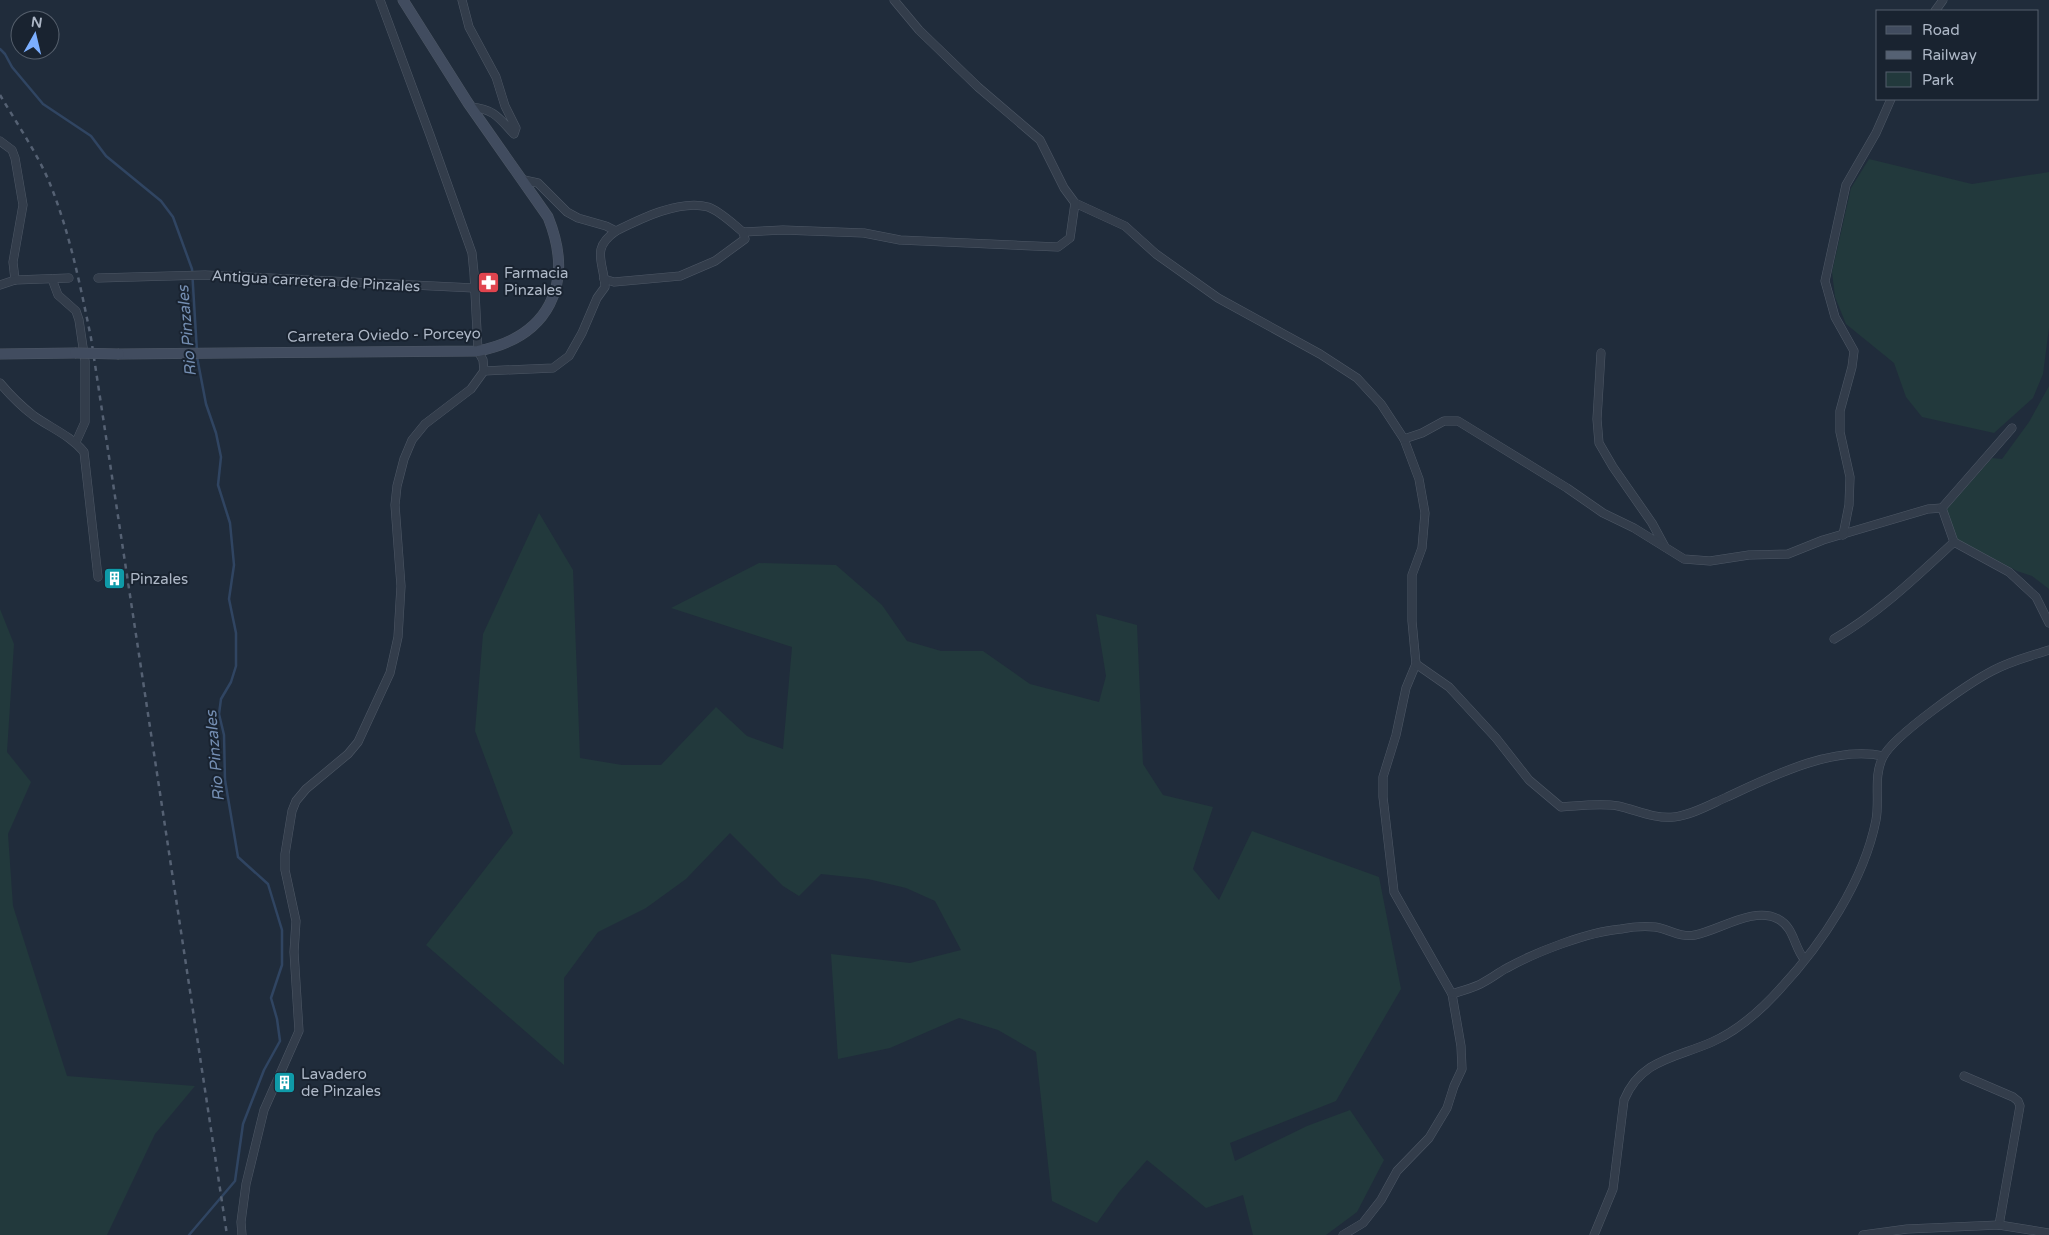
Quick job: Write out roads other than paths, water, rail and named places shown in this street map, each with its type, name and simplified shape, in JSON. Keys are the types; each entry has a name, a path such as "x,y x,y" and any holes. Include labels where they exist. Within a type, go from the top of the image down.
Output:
{"main road":[{"name":"Carretera Oviedo - Porceyo","path":"0,354 478,351 497,347 532,328 550,302 557,286 560,268 556,236 548,217 524,180 471,107 403,0"}],"street":[{"path":"242,1235 241,1222 246,1184 264,1110 299,1031 298,988 294,952 296,920 285,870 285,854 292,811 296,801 306,790 348,754 358,742 390,673 398,637 401,586 395,505 397,486 412,440 425,424 471,389 484,371 483,360 478,351 472,253 380,0"},
{"path":"462,0 469,27 496,77 516,128 514,134 498,117 486,108 471,107"},
{"path":"894,0 919,30 978,87 1040,140 1064,188 1075,203 1125,226 1156,254 1218,298 1320,354 1357,378 1381,404 1404,439 1418,479 1425,513 1422,548 1412,575 1412,622 1416,664 1406,688 1396,735 1383,777 1383,797 1394,892 1452,994 1461,1046 1462,1069 1447,1108 1429,1138 1397,1171 1381,1200 1362,1223 1343,1235"},
{"path":"1842,535 1849,506 1850,477 1840,432 1840,411 1852,367 1854,351 1835,317 1825,281 1846,185 1876,133 1891,100"},
{"path":"0,141 12,150 15,158 23,205 13,262 16,280"},
{"path":"524,180 538,183 567,212 578,218 606,226 616,232"},
{"path":"484,371 553,368 569,356 605,287 599,255 605,239 643,218 690,205 709,208 743,232 783,230 857,232 900,240 1058,247 1070,238 1075,203"},
{"path":"604,279 614,282 680,276 715,261 745,239 743,232"},
{"name":"Antigua carretera de Pinzales","path":"98,278 205,275 474,288"},
{"path":"0,285 16,280 68,278"},
{"path":"52,279 58,295 76,311 80,320 84,361 85,422 76,442"},
{"path":"1601,353 1597,419 1600,443 1618,475 1652,523 1666,549"},
{"path":"0,383 13,398 32,414 76,442 84,452 98,577"},
{"path":"1404,439 1422,433 1444,421 1458,421 1567,488 1603,513 1634,528 1666,549 1684,559 1710,561 1750,555 1788,554 1823,540 1928,509 1942,508 2012,428"},
{"path":"1942,508 1954,542 2009,572 2036,597 2049,623"},
{"path":"1834,639 1856,626 1903,588 1954,542"},
{"path":"1594,1235 1614,1189 1624,1100 1629,1089 1644,1070 1657,1062 1713,1042 1732,1030 1770,999 1835,920 1860,873 1876,819 1878,771 1883,756 1903,734 1973,682 1994,670 2049,650"},
{"path":"1416,664 1449,687 1496,738 1530,780 1561,807 1616,806 1648,815 1674,816 1701,809 1780,773 1841,754 1868,752 1883,756"},
{"path":"1452,994 1483,983 1507,968 1532,956 1589,935 1620,928 1656,928 1679,935 1694,936 1754,915 1768,914 1780,919 1794,938 1799,953 1804,959"},
{"path":"1964,1076 2013,1097 2020,1106 1999,1225"},
{"path":"1863,1235 1907,1229 1999,1225 2049,1233"}],"waterway":[{"name":"Rio Pinzales","path":"0,49 12,67 43,104 91,136 106,156 161,201 173,217 192,269 197,352"},
{"name":"Rio Pinzales","path":"189,1235 235,1181 243,1124 264,1070 280,1041 277,1019 271,998 282,965 282,930 268,884 238,857 225,780 224,735 219,714 221,699 231,682 236,666 236,633 229,599 234,565 230,523 218,485 221,457 216,433 206,404 197,357"}],"railway":[{"path":"0,95 48,179 62,217 83,297 91,338 227,1235"}],"place":[{"name":"Farmacia Pinzales","path":"488,282"},
{"name":"Pinzales","path":"114,579"},
{"name":"Lavadero de Pinzales","path":"285,1083"}]}
